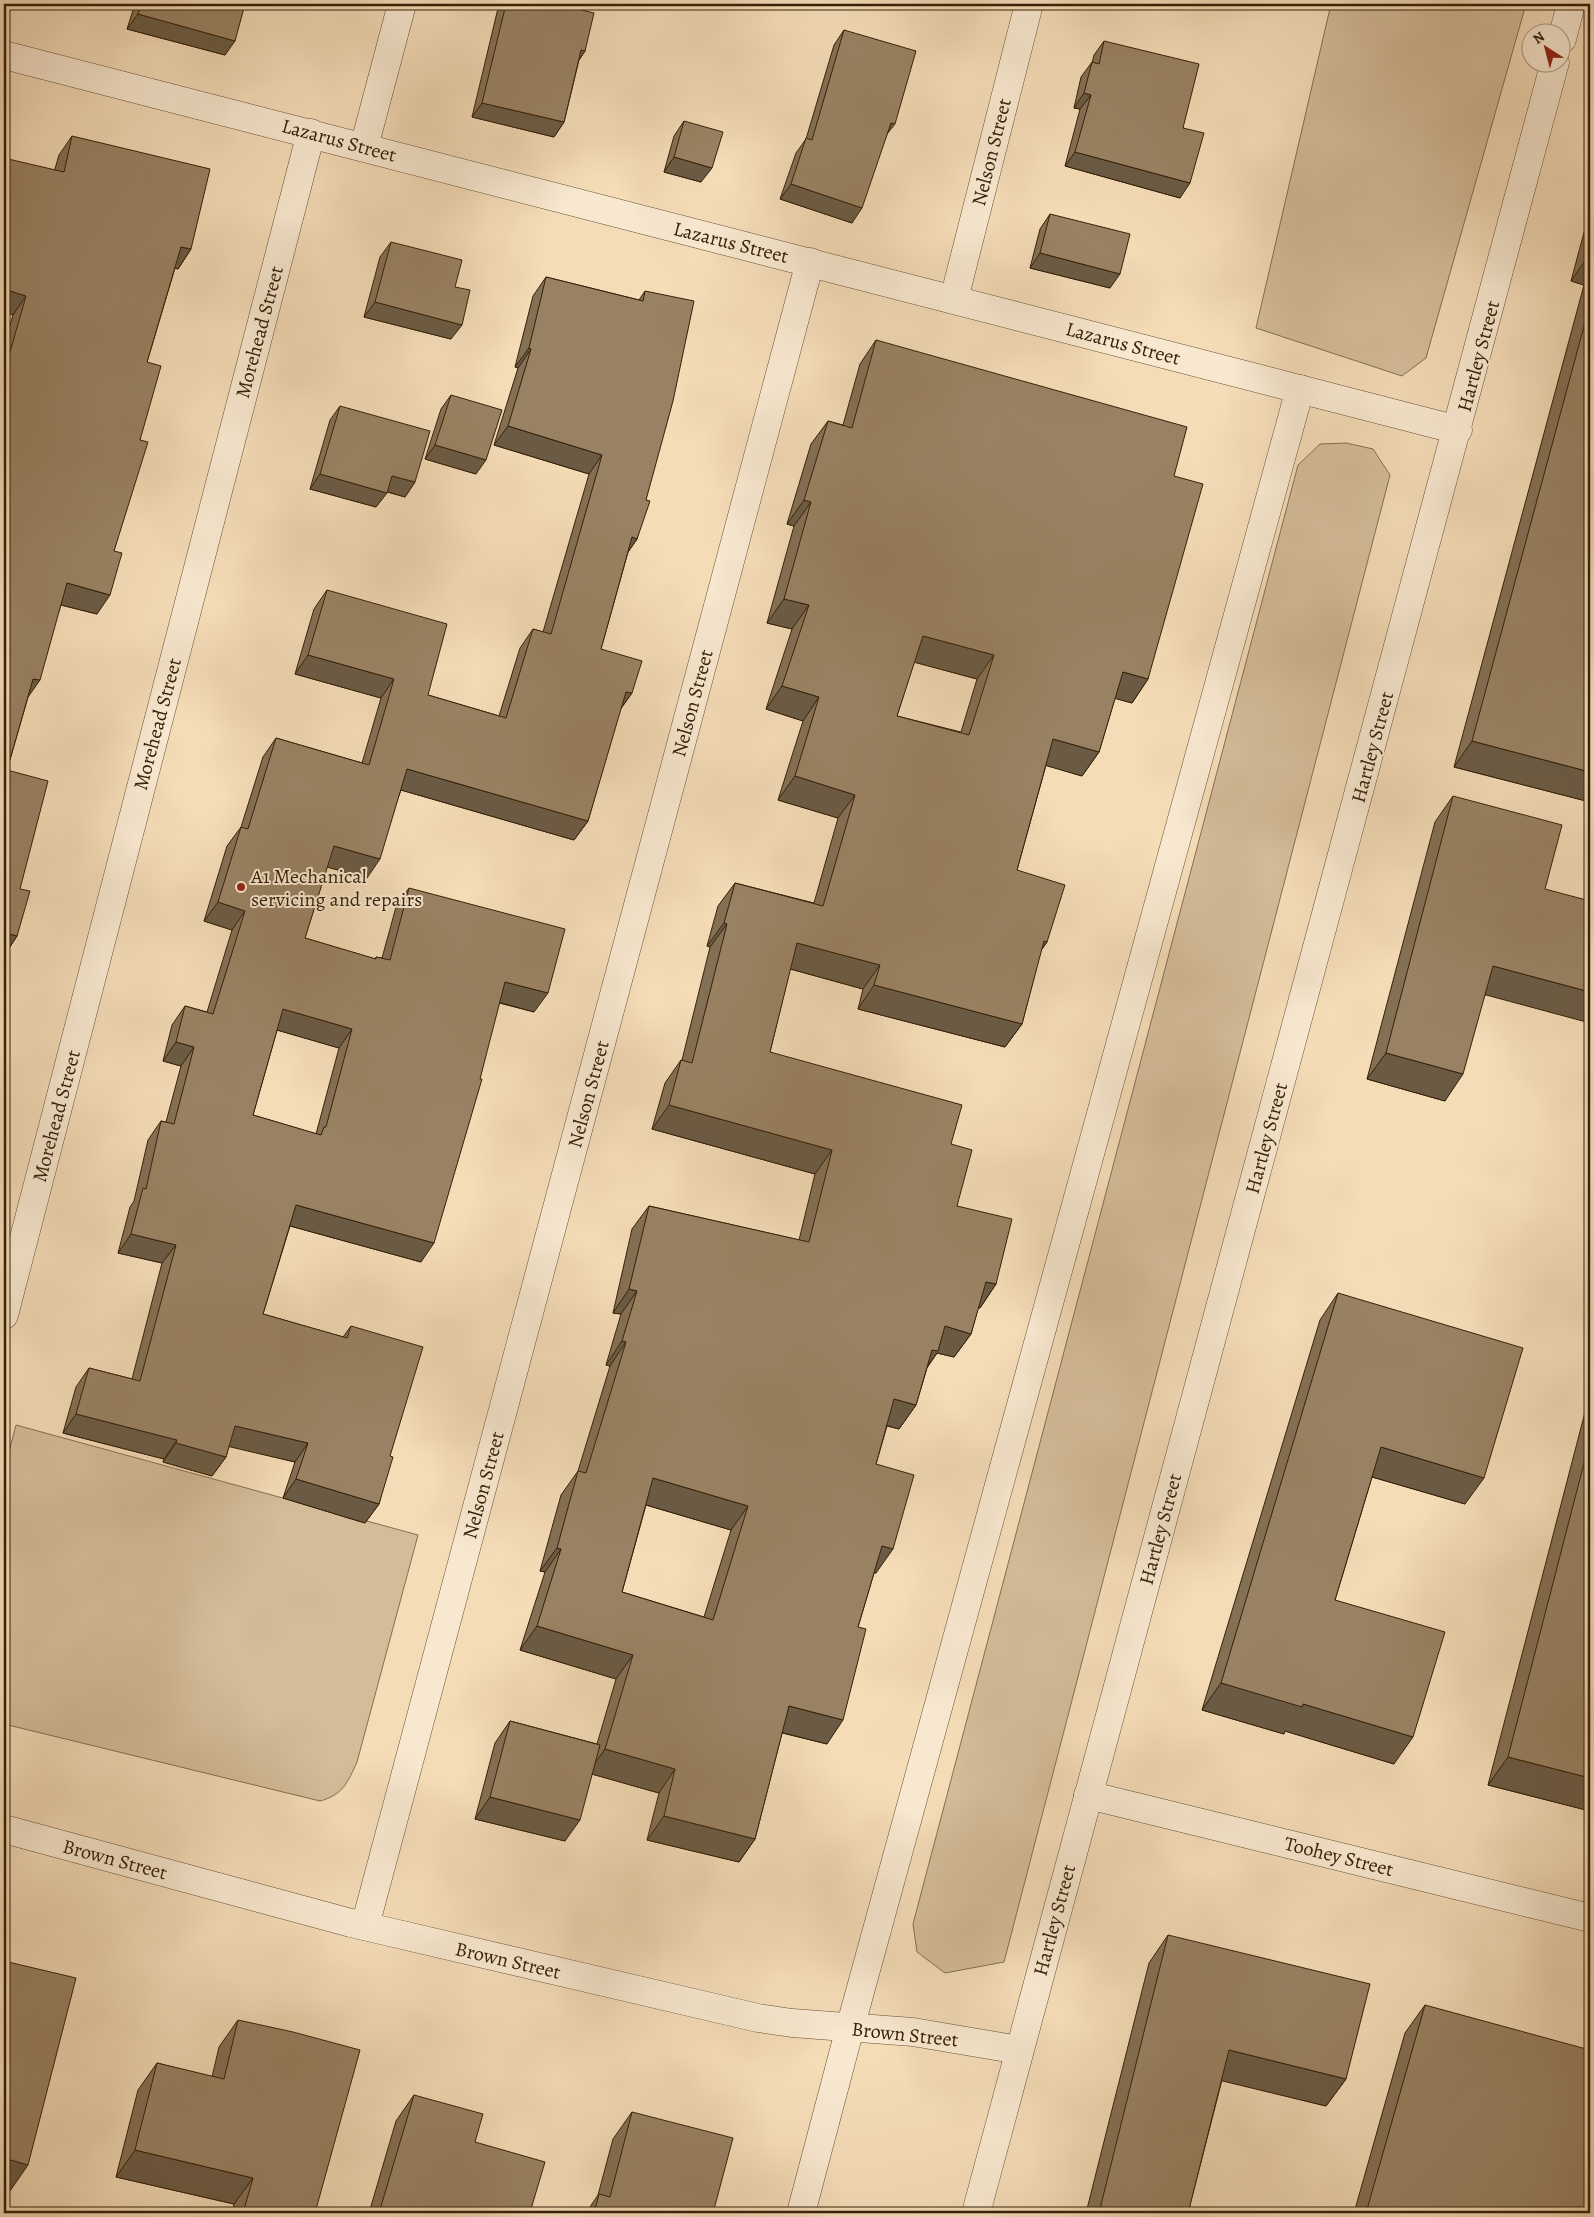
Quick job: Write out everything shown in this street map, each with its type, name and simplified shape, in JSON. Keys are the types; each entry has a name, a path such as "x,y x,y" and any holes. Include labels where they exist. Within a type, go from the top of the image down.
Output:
{"street":[{"path":"364,148 402,4"},
{"name":"Nelson Street","path":"954,299 1029,4"},
{"path":"1566,22 1571,4"},
{"name":"Lazarus Street","path":"4,55 311,132 364,148 1458,430"},
{"name":"Hartley Street","path":"976,2213 1458,430 1552,72"},
{"name":"Morehead Street","path":"4,1315 311,132"},
{"name":"Nelson Street","path":"365,1926 810,262"},
{"path":"801,2213 850,2028 1300,389"},
{"name":"Toohey Street","path":"1088,1795 1590,1918"},
{"name":"Brown Street","path":"4,1829 365,1926 758,2018 850,2028 913,2032 1019,2050"}],"shaded area":[{"path":"1331,4 1526,4 1426,358 1402,376 1256,328"},
{"path":"1346,443 1373,449 1390,475 1004,1962 945,1973 917,1952 913,1924 1298,465 1320,444"},
{"path":"16,1425 418,1535 357,1762 344,1787 334,1795 320,1801 4,1724 4,1471"}],"building":[{"path":"141,4 245,4 235,41 138,14"},
{"path":"506,4 584,4 582,10 594,13 585,51 581,50 564,122 482,103"},
{"path":"844,30 916,51 895,124 891,123 862,208 791,184 806,138 812,140"},
{"path":"1104,41 1199,64 1183,128 1204,133 1190,183 1075,152 1091,95 1084,93 1092,62 1099,64"},
{"path":"684,121 723,132 712,168 674,157"},
{"path":"72,136 210,169 191,249 181,247 147,362 161,366 140,440 148,442 114,551 122,553 110,595 67,583 40,680 33,679 7,770 48,781 20,889 30,891 17,936 9,934 4,955 4,373 26,296 4,289 4,158 64,172"},
{"path":"1050,214 1130,234 1120,274 1040,253"},
{"path":"391,242 462,260 455,287 470,290 462,325 375,302"},
{"path":"546,277 643,301 645,291 694,301 673,401 646,500 650,501 637,539 632,537 601,649 642,661 632,693 626,692 588,821 407,769 380,859 334,846 305,938 376,959 376,957 390,960 409,888 565,929 548,993 505,982 480,1079 482,1079 434,1243 296,1205 263,1314 347,1338 351,1326 423,1347 390,1456 393,1457 379,1504 296,1479 308,1443 235,1426 226,1457 176,1443 177,1440 76,1414 89,1368 140,1381 176,1245 131,1234 143,1188 146,1189 161,1121 174,1124 194,1047 176,1042 185,1006 213,1014 245,911 218,902 241,827 248,829 276,738 369,765 394,679 308,655 327,590 447,624 428,695 506,718 533,629 551,634 602,455 508,426 531,349 529,348","holes":["283,1009 352,1029 326,1127 324,1127 321,1135 253,1115"]},
{"path":"1590,304 1590,772 1472,741"},
{"path":"876,340 1187,427 1174,476 1203,484 1148,679 1123,672 1099,752 1053,739 1017,870 1065,885 1047,942 1044,941 1022,1024 874,985 880,965 797,943 770,1052 962,1105 951,1144 972,1150 957,1206 1012,1219 996,1284 986,1282 971,1334 945,1326 938,1351 932,1350 916,1405 894,1399 876,1464 914,1475 893,1549 882,1546 858,1627 866,1629 843,1720 789,1706 755,1839 664,1816 675,1769 605,1749 633,1655 537,1626 561,1549 557,1548 578,1471 586,1473 626,1342 622,1341 637,1291 629,1289 649,1206 809,1242 832,1150 669,1105 681,1060 692,1063 727,924 724,923 735,883 823,906 855,795 795,776 819,697 782,686 809,605 784,599 811,502 804,500 828,421 852,428","holes":["923,636 994,655 969,735 897,716","653,1478 748,1506 713,1620 622,1592"]},
{"path":"451,395 502,410 486,460 435,445"},
{"path":"340,406 430,431 415,482 392,476 387,493 320,474"},
{"path":"1453,796 1562,825 1545,889 1590,901 1590,992 1493,966 1463,1074 1386,1053"},
{"path":"1338,1293 1523,1348 1484,1478 1381,1447 1335,1600 1445,1632 1413,1737 1303,1704 1302,1707 1221,1683"},
{"path":"1590,1440 1590,1778 1508,1757"},
{"path":"510,1721 600,1745 580,1820 490,1797"},
{"path":"1168,1935 1370,1984 1346,2079 1229,2050 1188,2213 1099,2213"},
{"path":"4,1961 76,1978 28,2165 4,2158"},
{"path":"1425,2005 1590,2050 1590,2213 1366,2213"},
{"path":"238,2020 360,2050 315,2213 243,2213 253,2178 135,2150 157,2063 224,2079"},
{"path":"414,2095 483,2114 475,2142 545,2162 531,2209 547,2213 379,2213"},
{"path":"632,2112 733,2138 713,2213 594,2213 599,2194 610,2197"}],"place":[{"name":"A1 Mechanical servicing and repairs","path":"241,887"}]}
